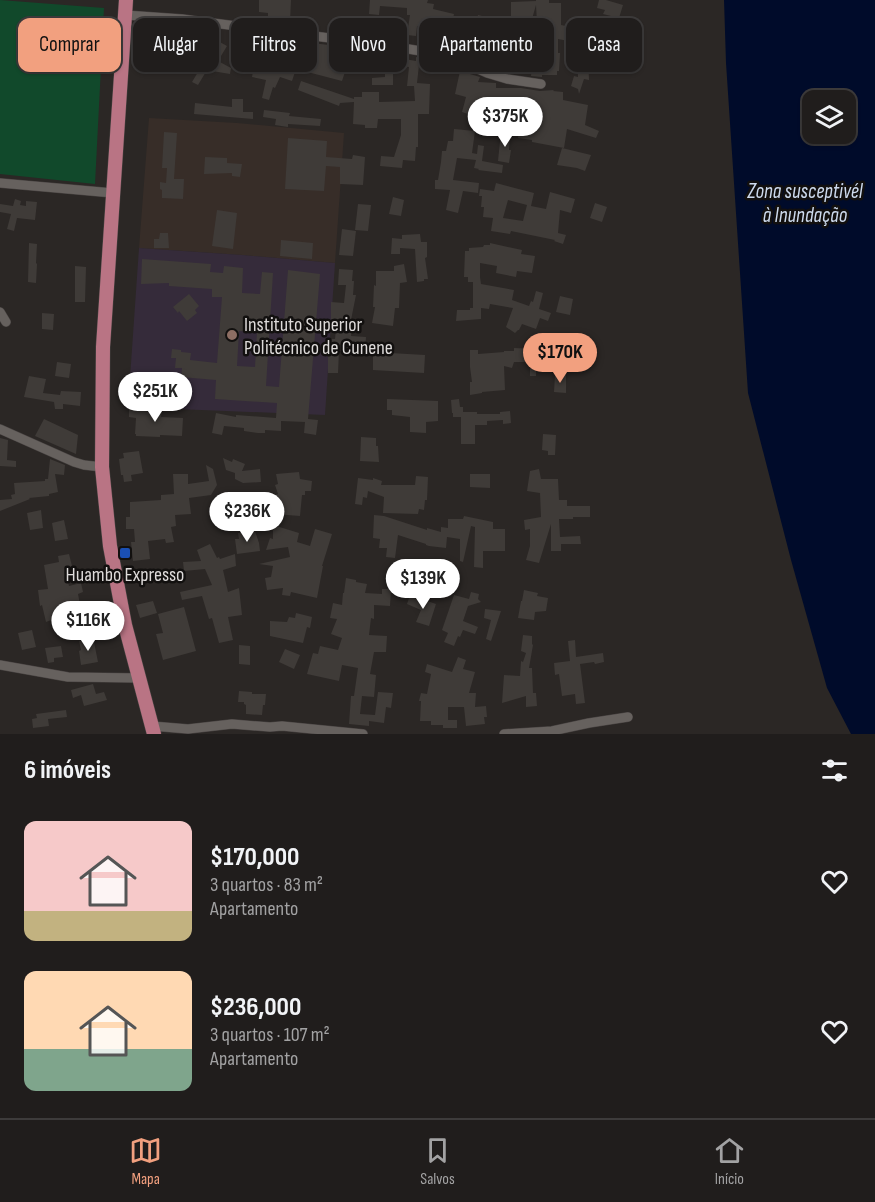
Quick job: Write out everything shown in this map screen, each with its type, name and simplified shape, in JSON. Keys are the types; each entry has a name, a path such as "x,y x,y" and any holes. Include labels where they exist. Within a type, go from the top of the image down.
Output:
{"main road":[{"path":"126,0 104,348 102,467 110,546 125,625 153,730"}],"street":[{"path":"125,15 182,19 439,54 507,79 541,84"},
{"path":"0,183 113,193"},
{"path":"0,312 6,322"},
{"path":"0,429 74,462 102,467"},
{"path":"0,665 61,676 139,678"},
{"path":"504,734 553,733 628,717"},
{"path":"153,730 232,724 282,726 363,734"}],"shaded area":[{"path":"149,118 344,133 335,263 139,248"},
{"name":"Instituto Superior Politécnico de Cunene","path":"139,248 335,263 325,415 128,407"}],"green space":[{"path":"0,0 104,8 103,18 18,18 18,72 101,72 95,184 0,174"}],"water":[{"name":"Zona susceptivél à Inundação","path":"724,0 875,0 875,734 851,734 827,688 748,393 726,63"}],"building":[{"path":"259,0 291,0 290,18 268,16 268,13 259,12"},
{"path":"370,0 428,0 427,3 434,4 433,9 454,14 453,18 419,18 416,36 407,35 410,15 407,15 407,8 380,6 379,15 369,14"},
{"path":"549,0 549,3 561,3 561,25 566,26 566,41 558,39 558,53 560,53 557,75 531,76 531,72 554,72 554,18 537,18 536,5 532,18 511,18 511,2"},
{"path":"599,0 623,5 619,18 603,14 605,10 597,8"},
{"path":"219,42 227,46 219,59"},
{"path":"317,44 329,45 329,72 345,72 342,81 308,72 317,72"},
{"path":"416,57 419,58 417,83 430,84 429,114 418,114 418,147 416,147 415,161 403,160 402,168 380,166 381,156 394,157 401,135 401,119 378,119 377,128 365,128 365,125 353,124 354,102 340,103 339,106 298,90 301,81 354,99 354,97 362,97 362,92 379,92 379,102 415,101 414,86 407,86 409,67 407,67 407,59 416,61"},
{"path":"219,62 231,68 230,74 218,72"},
{"path":"198,72 206,72 198,85 192,82"},
{"path":"253,72 295,72 292,81 280,77 275,88 273,87 269,100 262,98 266,80 252,77"},
{"path":"385,72 393,72 393,85 372,85 372,78 385,77"},
{"path":"460,72 480,77 478,82 496,83 496,88 563,92 563,100 588,105 585,125 599,131 596,138 567,129 564,148 532,142 532,140 518,138 520,125 527,126 527,123 531,123 530,108 514,107 515,112 496,113 495,101 481,101 477,114 474,116 462,112 466,97 455,94"},
{"path":"578,72 589,72 589,80 584,79 579,94 578,89 571,86 574,76 578,77"},
{"path":"232,99 243,99 243,112 253,112 253,119 194,114 195,103 232,107"},
{"path":"264,110 290,113 289,116 321,119 320,126 275,125 276,119 263,117"},
{"path":"454,129 475,131 472,153 477,154 478,145 484,146 482,161 503,165 502,173 478,170 474,168 476,160 457,158 453,180 479,183 478,193 463,191 458,213 446,210 450,190 435,189 442,151 446,151 448,141 453,141"},
{"path":"501,131 510,132 509,163 498,161"},
{"path":"164,132 177,133 174,179 184,179 183,199 162,198 160,182 166,183 167,168 162,168"},
{"path":"288,138 327,141 326,157 352,159 353,155 365,157 363,185 340,184 340,167 326,166 324,191 285,189"},
{"path":"562,148 591,155 585,171 557,165"},
{"path":"205,157 227,158 227,163 242,164 240,177 232,176 232,173 204,174"},
{"path":"496,183 534,193 531,206 546,209 550,192 575,199 571,213 560,210 558,233 566,235 563,244 555,240 511,231 510,234 491,231 493,218 483,217 482,196 479,196 480,189 494,191","holes":["508,200 527,205 523,221 503,218"]},
{"path":"393,197 404,200 401,216 389,214"},
{"path":"15,199 21,201 20,205 26,206 26,201 37,202 35,220 17,218 14,231 7,229 11,214 0,212 0,204 13,206"},
{"path":"595,203 607,207 602,222 590,218"},
{"path":"358,204 371,205 368,231 355,230"},
{"path":"217,210 237,213 233,249 212,246"},
{"path":"342,229 356,231 353,256 339,255"},
{"path":"160,233 168,233 169,248 154,248 154,239 159,239"},
{"path":"420,234 421,242 427,242 427,257 425,258 428,279 417,282 415,249 400,248 400,254 391,254 392,238 402,239 402,235"},
{"path":"281,240 313,243 312,259 280,256"},
{"path":"29,243 37,244 36,283 28,282"},
{"path":"490,243 522,250 521,254 535,256 532,273 517,271 516,277 496,273 497,266 480,263 480,277 481,284 514,290 512,300 529,306 531,301 533,302 536,291 543,293 539,309 551,313 548,321 540,318 536,329 522,324 515,333 506,327 513,308 490,304 489,309 481,308 481,319 456,321 457,310 473,308 473,282 468,282 468,277 464,277 465,251 469,251 469,248 490,245"},
{"path":"142,259 211,264 210,272 223,273 224,266 243,268 242,293 260,294 262,272 273,273 266,386 279,387 288,270 320,274 308,419 318,420 316,435 304,433 305,422 281,421 281,431 265,430 265,433 258,433 244,431 244,428 224,426 222,435 212,433 216,413 236,417 236,415 276,418 277,403 215,399 216,380 181,377 182,368 175,368 176,358 171,358 172,349 191,353 190,360 217,363 222,297 212,297 212,289 169,286 169,283 141,284","holes":["239,331 257,332 255,367 237,366"]},
{"path":"404,264 407,282 400,283 399,308 395,308 393,326 372,323 376,271 394,271 394,266"},
{"path":"75,266 86,267 85,302 75,302"},
{"path":"339,269 353,270 353,295 356,295 351,320 353,320 351,336 366,337 365,351 339,351 338,373 328,373 328,351 330,351 331,339 335,339 337,319 331,319 331,302 344,303 346,285 338,285"},
{"path":"189,294 199,306 195,310 197,313 187,321 173,307"},
{"path":"560,296 573,299 570,315 556,312"},
{"path":"42,313 54,314 53,330 42,329"},
{"path":"514,348 537,349 536,376 530,376 530,362 514,362 512,368 504,366 505,390 470,395 470,382 472,382 470,350 478,350 478,354 514,351"},
{"path":"373,352 425,355 424,373 373,370"},
{"path":"57,362 71,364 69,378 55,376"},
{"path":"555,375 566,375 566,393 554,392"},
{"path":"29,376 46,379 43,393 60,395 61,391 81,392 80,406 63,404 63,409 55,409 54,402 24,397"},
{"path":"387,399 438,401 438,421 426,422 426,433 410,432 410,417 392,415 392,410 387,410"},
{"path":"459,399 463,412 500,414 500,412 510,411 511,423 503,424 503,420 487,421 487,425 475,425 475,444 461,444 461,417 453,417 451,400"},
{"path":"129,408 162,410 161,417 183,418 182,436 136,436 136,418 129,417"},
{"path":"44,419 78,435 76,454 35,436"},
{"path":"543,434 556,435 555,455 548,455 548,451 542,450"},
{"path":"361,437 376,438 379,462 360,461"},
{"path":"0,438 8,440 7,460 16,461 16,467 0,466"},
{"path":"139,451 143,473 131,475 132,481 124,482 119,459 124,458 123,453"},
{"path":"223,458 245,464 242,471 260,469 261,482 243,483 235,479 235,473 226,470"},
{"path":"50,459 65,465 64,475 55,474 58,492 49,494 49,496 29,498 0,511 0,500 12,499 11,495 15,494 14,483 48,479"},
{"path":"206,465 213,469 217,485 211,495 189,498 191,514 175,515 176,526 171,527 174,542 166,543 165,539 148,541 150,559 133,561 131,542 135,542 134,529 126,529 126,517 130,517 130,502 161,500 161,495 174,494 173,474 188,474 188,484 209,481"},
{"path":"539,469 541,479 558,479 559,500 567,500 567,506 590,506 590,517 559,519 560,537 580,536 581,544 561,544 561,551 551,551 551,524 539,563 526,560 530,546 530,529 525,530 524,520 541,517 540,493 527,491 530,471"},
{"path":"299,472 300,479 312,481 311,491 305,491 305,495 302,495 300,516 262,513 261,500 278,494 275,485 278,484 276,474"},
{"path":"470,474 490,474 490,488 470,487"},
{"path":"416,476 428,477 427,500 425,500 424,510 419,509 418,514 383,513 384,497 368,491 367,498 363,497 362,505 355,504 358,478 373,480 373,478 382,481 381,485 415,485"},
{"path":"41,510 43,528 30,530 27,513"},
{"path":"374,515 441,532 441,527 448,528 448,519 463,519 464,516 493,522 493,529 505,529 505,551 483,551 483,568 474,567 475,527 471,526 463,562 460,561 460,539 447,537 446,548 429,546 398,535 395,558 386,557 387,548 379,548 380,539 373,538"},
{"path":"64,520 68,539 55,541 52,523"},
{"path":"273,525 299,533 297,542 310,546 315,529 332,534 322,566 317,598 291,592 290,596 282,595 283,588 267,590 265,578 271,577 273,566 259,564 290,557 288,547 266,550 270,538 273,539"},
{"path":"255,531 260,551 237,554 235,539 239,539 238,533"},
{"path":"210,544 217,558 235,554 236,566 223,570 228,592 239,588 242,615 228,617 233,640 219,643 212,618 209,619 202,596 182,600 180,592 212,585 205,569 184,571 183,562 201,561 197,550"},
{"path":"69,554 73,570 66,572 69,586 81,583 83,592 78,594 82,615 57,618 46,622 42,605 40,606 38,590 48,589 44,565 59,562 58,556"},
{"path":"390,572 406,572 406,587 390,587"},
{"path":"425,572 437,572 438,586 425,586"},
{"path":"346,578 367,584 365,593 382,594 382,589 391,589 390,606 374,605 374,619 371,618 369,635 387,636 386,652 374,652 370,674 376,675 374,697 362,696 360,714 375,715 378,692 393,693 391,708 386,707 384,723 369,721 369,726 349,724 351,696 354,696 358,668 342,665 339,681 307,674 313,653 318,654 320,646 338,650 342,638 331,634 337,619 330,618 333,603 342,605"},
{"path":"524,590 548,598 546,611 535,612 534,620 518,618"},
{"path":"471,592 479,594 478,599 481,602 468,606 463,621 478,627 475,634 463,630 454,646 444,642 448,633 442,630 454,595 469,599"},
{"path":"410,595 436,604 429,626 416,622 421,610 407,604"},
{"path":"153,601 157,613 140,618 136,605"},
{"path":"184,607 196,651 163,660 156,634 163,633 158,614"},
{"path":"485,609 501,611 491,641 486,639 491,620 484,618"},
{"path":"296,613 312,617 303,643 270,636 270,621 287,622 289,617 295,618"},
{"path":"32,630 36,647 22,650 18,633"},
{"path":"523,635 532,636 533,645 529,668 532,668 533,693 536,693 537,706 526,707 526,696 502,703 504,675 520,676 521,661 523,662 526,653 521,651"},
{"path":"93,637 98,662 81,665 79,641"},
{"path":"575,640 576,657 603,653 604,662 580,664 585,703 576,704 575,694 562,696 559,674 555,675 554,663 570,661 568,641"},
{"path":"239,645 250,646 250,665 239,664"},
{"path":"61,646 63,657 54,658 54,662 48,663 45,648"},
{"path":"285,649 300,655 294,669 279,662"},
{"path":"458,657 466,660 463,669 475,672 469,693 476,693 475,707 486,706 485,724 466,726 464,707 448,707 448,720 457,720 457,728 443,728 443,725 431,725 431,721 420,721 421,701 419,701 421,693 427,694 431,674 425,672 427,664 452,672"},
{"path":"93,684 96,694 104,692 107,700 84,706 81,695 73,698 71,690"},
{"path":"239,691 266,694 262,715 246,714 244,702 238,702"},
{"path":"66,710 67,717 48,719 49,726 33,728 32,719 37,718 36,714"}],"place":[{"name":"Instituto Superior Politécnico de Cunene","path":"232,335"},
{"name":"Huambo Expresso","path":"125,553"}]}
